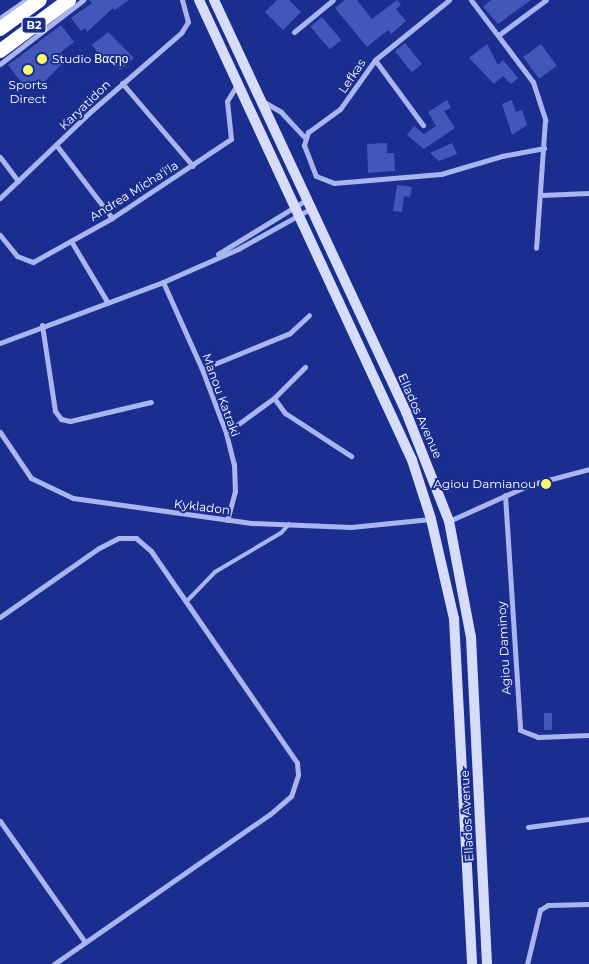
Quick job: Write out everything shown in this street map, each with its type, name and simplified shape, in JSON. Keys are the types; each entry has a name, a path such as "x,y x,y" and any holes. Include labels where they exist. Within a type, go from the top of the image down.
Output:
{"highway":[{"name":"B2","path":"0,29 40,0"},
{"name":"B2","path":"0,51 69,0"}],"main road":[{"name":"Ellados Avenue","path":"199,0 412,460 431,519 454,619 472,964"},
{"name":"Ellados Avenue","path":"214,0 425,457 449,521 471,637 487,964"}],"street":[{"path":"0,18 26,0"},
{"path":"0,64 83,0"},
{"name":"Karyatidon","path":"0,198 122,83 181,33 188,22 182,0"},
{"path":"294,32 333,0"},
{"name":"Lefkas","path":"304,137 340,109 375,60 449,0"},
{"path":"471,0 500,34 533,82 545,120 536,248"},
{"path":"500,34 546,0"},
{"path":"375,60 423,125"},
{"path":"122,83 193,166"},
{"name":"Andrea Micha'i'la","path":"0,235 17,256 28,262 112,218 231,139 227,101 237,84"},
{"path":"260,100 281,112 304,137 306,155 316,176 334,183 441,174 502,156 544,148"},
{"path":"57,146 112,218"},
{"path":"0,157 18,181"},
{"path":"541,195 589,193"},
{"path":"0,343 42,325 163,282 308,205"},
{"path":"213,257 238,249 308,205"},
{"path":"71,241 108,303"},
{"name":"Manou Katraki","path":"163,282 202,369 226,433 234,464 235,491 227,520"},
{"path":"202,369 290,333 309,315"},
{"path":"42,325 55,410 61,419 70,421 151,402"},
{"path":"226,433 274,398 305,367"},
{"path":"274,398 285,412 351,456"},
{"name":"Kykladon","path":"0,432 31,478 73,498 227,520 290,524 351,527 431,519"},
{"path":"449,521 505,495 556,476 589,469"},
{"name":"Agiou Daminoy","path":"505,495 520,730 538,737 589,735"},
{"path":"0,617 100,548 119,538 136,538 151,551 292,753 297,763 295,785 291,796 270,814 54,964"},
{"path":"528,827 589,819"},
{"path":"0,821 85,942"},
{"path":"527,964 540,910 548,906 589,904"}],"lane":[{"path":"359,348 372,342"},
{"path":"186,602 215,572 281,533 290,524"}],"building":[{"path":"89,0 129,0 115,10 113,8 87,32 85,28 81,31 71,18 92,3"},
{"path":"277,0 289,0 301,12 283,30 265,12"},
{"path":"345,0 357,0 372,19 397,0 401,5 396,9 406,21 391,34 388,30 367,47 335,8"},
{"path":"491,0 531,0 498,24 483,7"},
{"path":"322,17 341,40 330,50 311,27"},
{"path":"61,25 74,42 56,56 62,64 40,86 38,83 28,91 8,65"},
{"path":"108,32 134,58 120,70 111,58 105,62 92,45"},
{"path":"405,43 422,64 412,72 395,51"},
{"path":"487,44 498,65 503,60 518,78 511,84 503,76 494,84 469,58"},
{"path":"541,44 557,66 539,79 523,57"},
{"path":"447,100 451,108 444,111 455,128 424,149 407,135 414,126 424,134 436,126 428,112"},
{"path":"512,100 516,112 522,110 527,125 512,135 502,104"},
{"path":"387,143 387,153 394,153 395,171 368,173 367,144"},
{"path":"452,143 457,154 439,161 430,153"},
{"path":"397,185 412,187 410,197 404,196 402,212 393,211"},
{"path":"544,713 552,713 552,730 544,730"}],"place":[{"name":"Studio Βαςηο","path":"42,59"},
{"name":"Sports Direct","path":"28,70"},
{"name":"Agiou Damianou","path":"546,484"}]}
